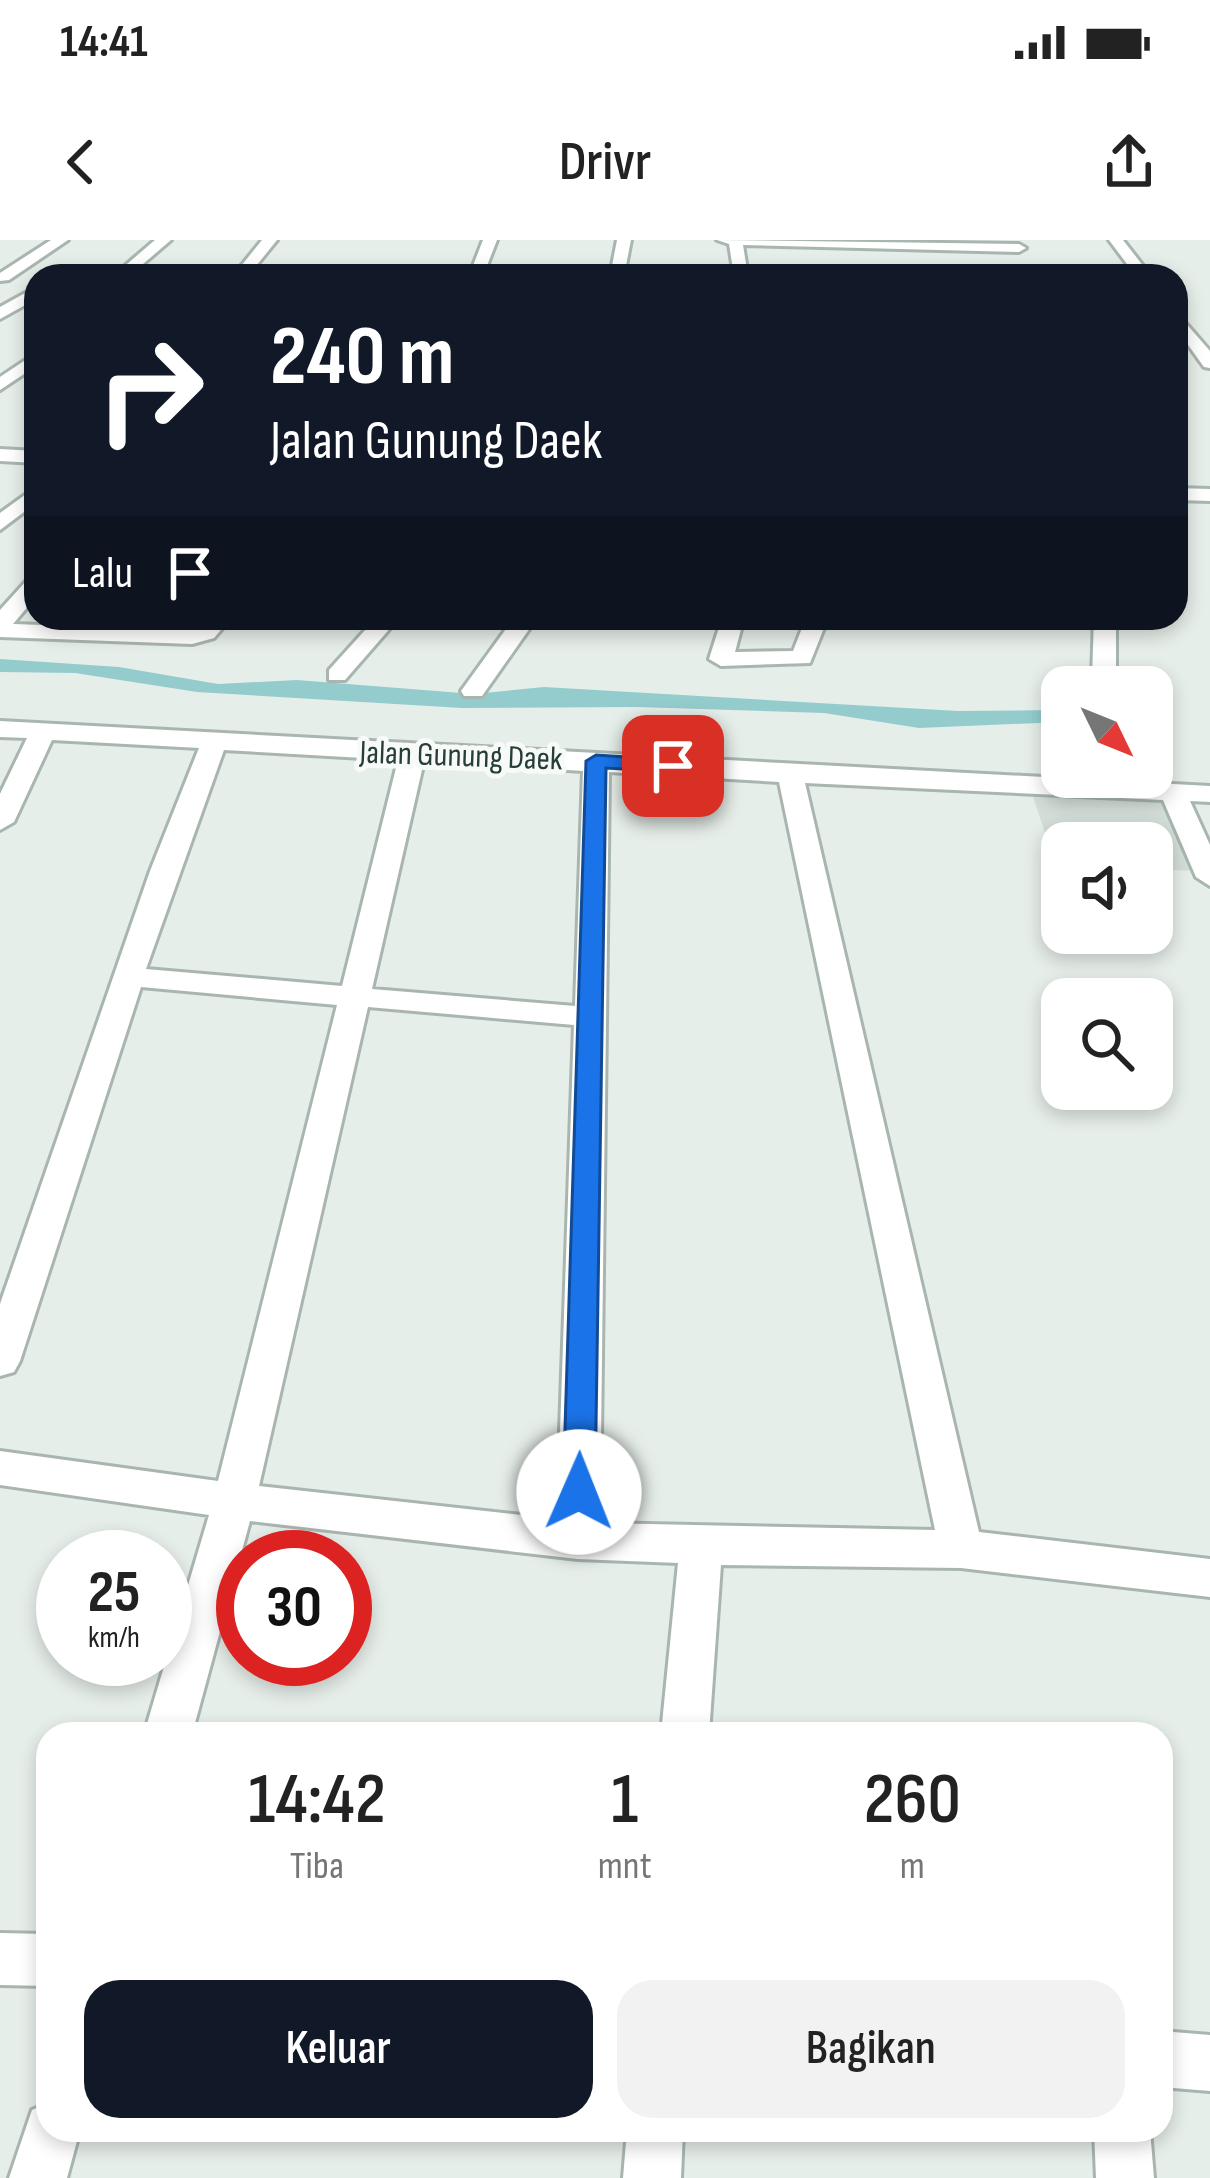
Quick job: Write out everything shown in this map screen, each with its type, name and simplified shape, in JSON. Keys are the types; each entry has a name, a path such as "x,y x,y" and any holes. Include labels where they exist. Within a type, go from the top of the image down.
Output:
{"street":[{"path":"2,276 61,240"},
{"path":"135,264 164,240"},
{"path":"251,264 270,240"},
{"path":"724,240 1020,250"},
{"path":"1116,240 1135,264"},
{"path":"1188,334 1210,363"},
{"path":"0,524 24,503"},
{"path":"0,627 24,598"},
{"path":"58,630 192,637 209,630"},
{"path":"337,675 377,630"},
{"path":"472,691 517,630"},
{"path":"729,630 721,659 802,658 813,630"},
{"path":"1104,666 1106,630"},
{"name":"Jalan Gunung Daek","path":"0,729 412,756 596,761 1041,785"},
{"path":"0,822 43,731"},
{"path":"0,1361 128,977 214,743"},
{"path":"170,1722 234,1501 412,756"},
{"path":"578,1540 596,761"},
{"path":"790,773 961,1549"},
{"path":"1173,792 1210,877"},
{"name":"Jalan Gunung Daek","path":"1173,792 1210,794"},
{"path":"128,977 590,1017"},
{"path":"0,1468 234,1501 578,1540 961,1549 1210,1578"},
{"path":"686,1722 700,1546"},
{"path":"0,1959 36,1960"},
{"path":"1173,2060 1210,2063"},
{"path":"38,2178 48,2142"},
{"path":"652,2178 654,2142"},
{"path":"1122,2142 1125,2178"}],"shaded area":[{"path":"1033,797 1167,801 1194,871 1173,870 1173,822 1041,822"}],"water":[{"path":"0,659 119,667 218,684 297,680 474,694 544,687 958,711 1041,710 1041,723 919,728 824,713 462,708 197,692 75,673 0,672"}],"route":[{"path":"579,1492 596,761 673,766"}]}
